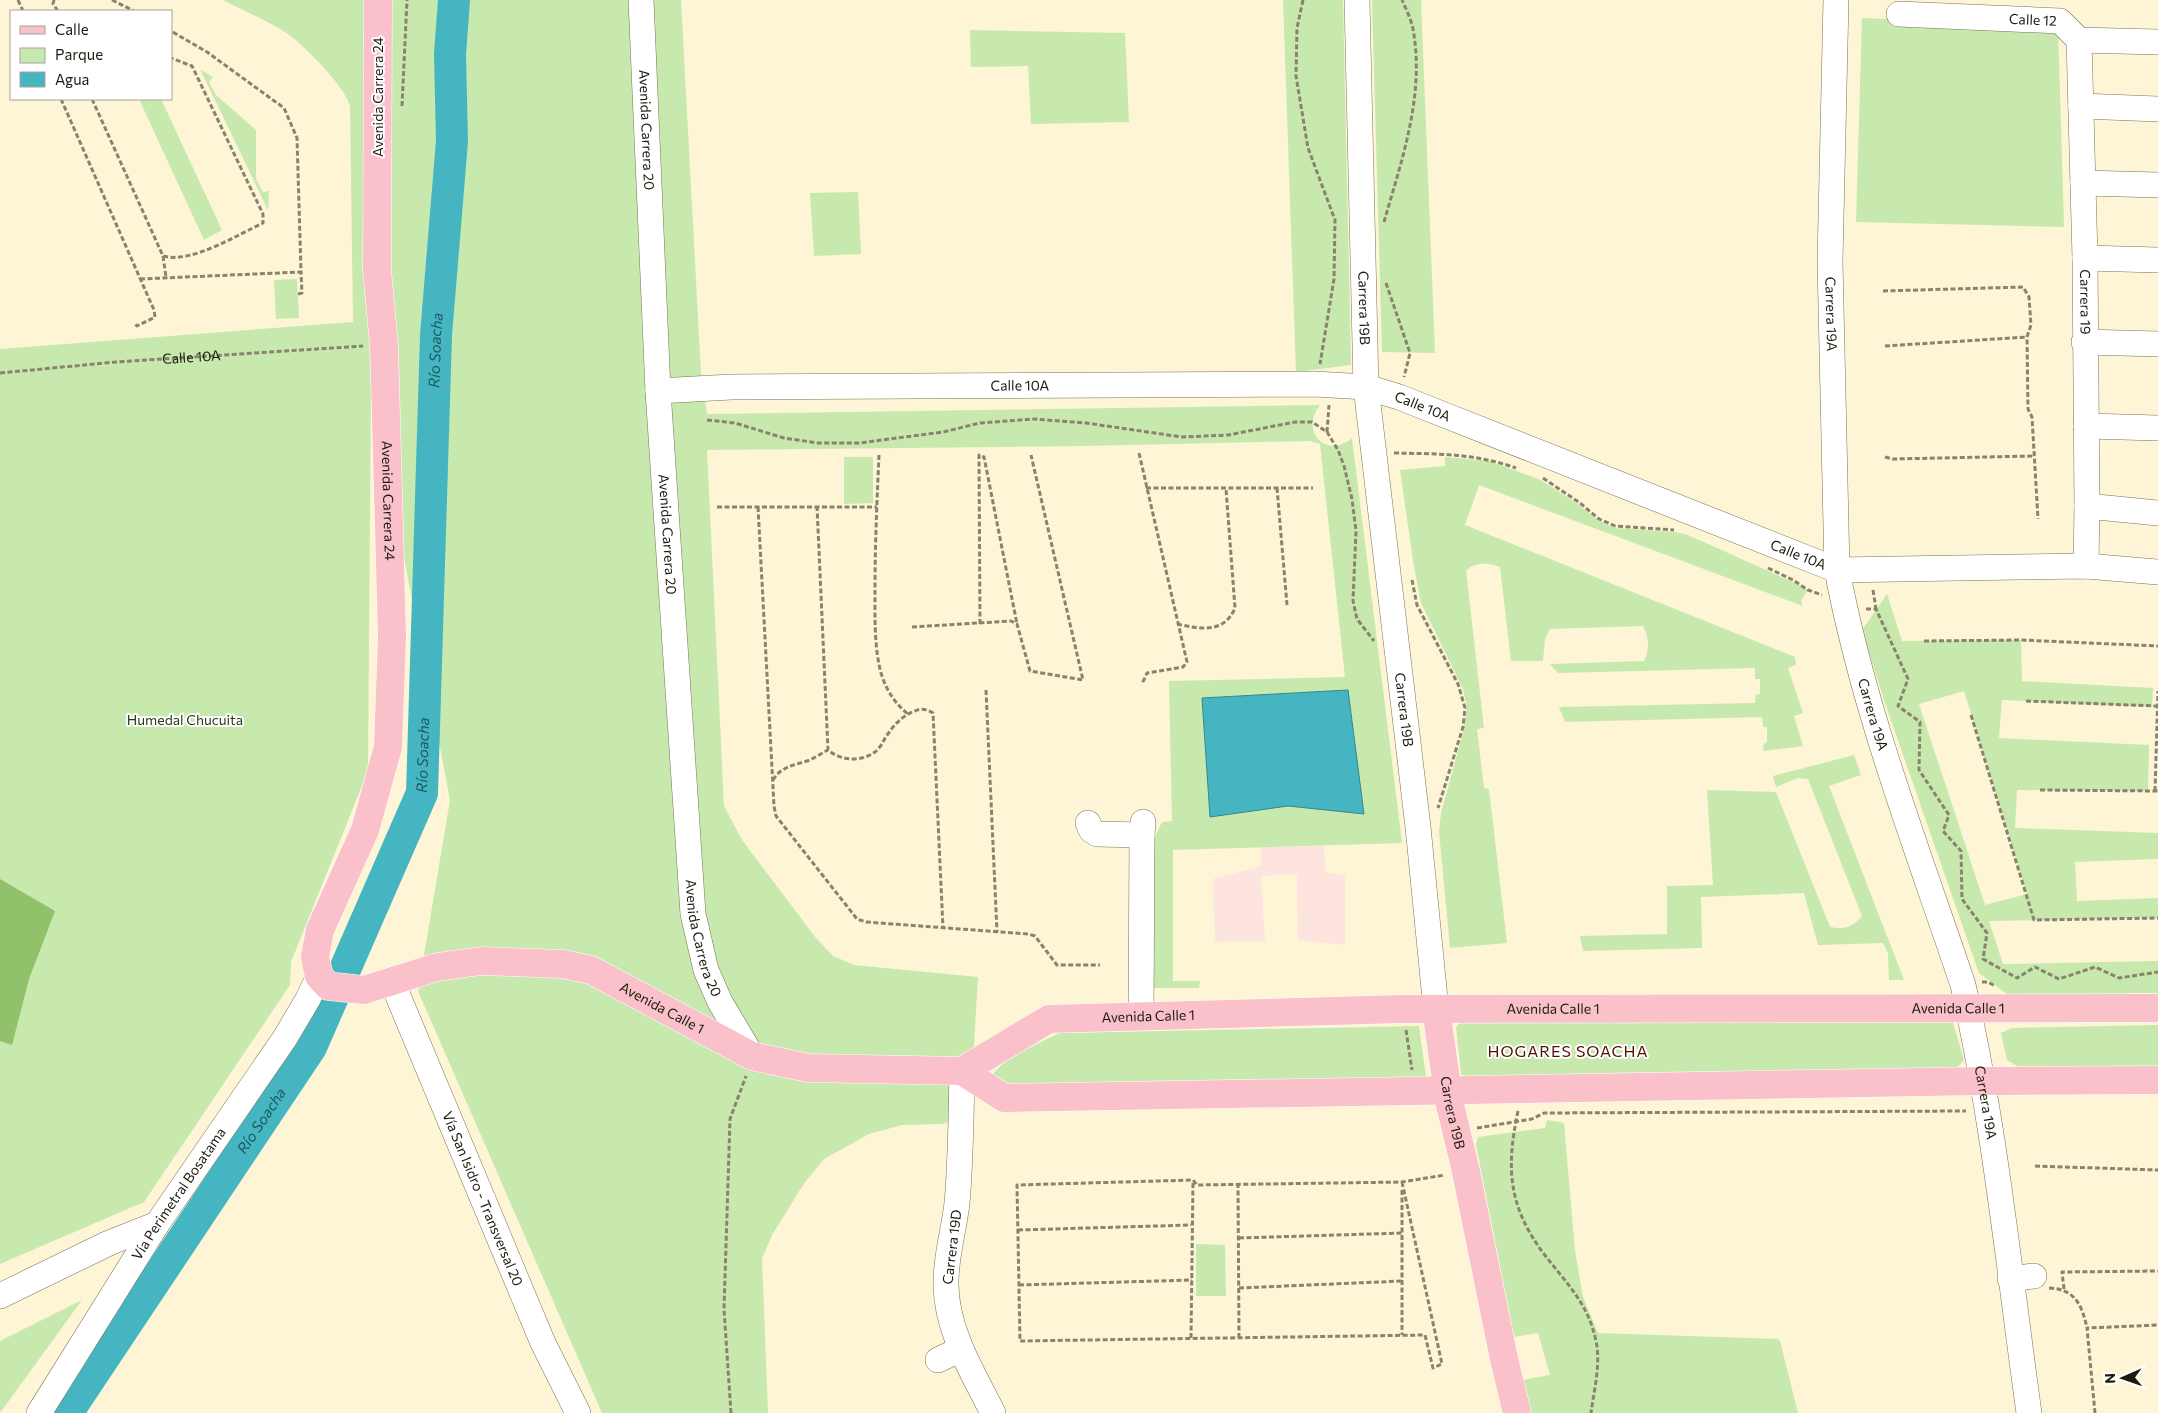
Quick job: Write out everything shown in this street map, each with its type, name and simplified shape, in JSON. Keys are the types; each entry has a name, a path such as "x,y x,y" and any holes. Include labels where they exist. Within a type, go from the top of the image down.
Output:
{"main road":[{"name":"Avenida Carrera 24","path":"324,981 314,957 320,930 365,830 388,747 392,636 384,345 377,270 378,0"},
{"name":"Avenida Calle 1","path":"324,981 364,990 437,967 481,961 563,964 591,970 752,1056 808,1068 962,1071 1049,1019 1141,1018 1402,1009 2158,1008"},
{"name":"Carrera 19B","path":"1436,1009 1457,1169 1517,1413"},
{"path":"962,1071 1004,1098 1983,1081 2158,1080"}],"street":[{"name":"Avenida Carrera 20","path":"641,0 658,391 693,914 706,970 720,1002 752,1056"},
{"name":"Carrera 19B","path":"1357,0 1366,387 1418,827 1436,1009"},
{"name":"Carrera 19A","path":"1836,0 1830,262 1837,570 1845,610 1882,744 1963,985 1983,1081 2030,1281 2029,1413"},
{"name":"Calle 12","path":"1899,14 2060,21 2079,40"},
{"path":"2079,40 2158,42"},
{"name":"Carrera 19","path":"2079,40 2085,258 2086,566"},
{"path":"2081,106 2158,109"},
{"path":"2083,183 2158,185"},
{"path":"2085,258 2158,260"},
{"path":"2084,342 2158,344"},
{"name":"Calle 10A","path":"658,391 764,380 1314,384 1366,387 1504,427 1837,570 2086,566 2158,572"},
{"path":"2086,426 2158,428"},
{"path":"2087,506 2158,513"},
{"path":"1088,823 1091,830 1097,834 1143,828 1136,937 1141,1018"},
{"name":"Vía Perimetral Bosatama","path":"39,1413 157,1224 285,1038 308,999 324,981"},
{"name":"Vía San Isidro - Transversal 20","path":"395,981 398,996 543,1343 578,1413"},
{"name":"Carrera 19D","path":"962,1071 960,1167 948,1253 946,1287 950,1314 961,1349 993,1413"},
{"path":"0,1296 109,1243 157,1224"},
{"path":"938,1360 961,1349"}],"path":[{"path":"112,0 132,10"},
{"path":"1303,0 1297,28 1296,76 1308,148 1335,220 1334,279 1324,351 1314,384 1330,407 1327,432"},
{"path":"1383,227 1407,144 1415,102 1416,76 1413,28 1402,0"},
{"path":"173,32 229,67 284,108 297,138 302,293 298,294"},
{"path":"163,256 170,258 199,253 263,223 263,214 192,66 172,58"},
{"path":"61,100 154,310 155,317 137,326 134,323"},
{"path":"92,100 163,256 166,277"},
{"path":"140,279 301,272"},
{"path":"1386,282 1410,353 1399,397"},
{"path":"1882,291 2023,288 2029,297 2031,325 2026,337 2028,409 2032,417 2038,520"},
{"path":"1885,346 2026,337"},
{"name":"Calle 10A","path":"0,373 116,362 384,345"},
{"path":"707,420 735,423 784,438 818,443 859,443 943,432 980,423 1034,419 1086,423 1182,437 1228,435 1295,422 1312,422 1327,432 1338,450 1352,499 1356,531 1353,601 1356,619 1367,635 1397,661"},
{"path":"1392,445 1395,462"},
{"path":"1139,453 1187,662 1184,667 1147,674 1142,684"},
{"path":"1393,453 1465,454 1491,459 1525,471"},
{"path":"879,455 875,614 881,672 897,705 908,714"},
{"path":"980,624 979,456 984,457 1017,624 1030,671 1083,680 1031,455"},
{"path":"1885,456 1892,459 2034,456"},
{"path":"1542,478 1580,503 1599,519 1615,526 1682,532"},
{"path":"1146,488 1313,488"},
{"path":"1178,624 1196,628 1215,627 1226,622 1231,617 1235,608 1226,488"},
{"path":"1277,488 1287,605"},
{"path":"817,506 828,750 836,757 851,759 864,757 876,752 895,725 908,714 923,709 933,713 943,928"},
{"path":"717,507 877,507"},
{"path":"758,507 772,781 776,816 857,919 866,922 1035,936 1057,965 1100,964"},
{"path":"1766,567 1794,580 1808,590 1831,599 1845,610 1876,609 1908,679 1898,706 1920,722 1919,770 1949,815 1943,831 1962,851 1962,899 1987,933 1983,960 2017,978 2034,967 2059,979 2095,967 2118,978 2158,972"},
{"path":"1412,579 1417,605 1458,684 1465,708 1463,727 1436,814"},
{"path":"912,627 1011,621 1017,624"},
{"path":"1924,641 2021,640 2158,646"},
{"path":"986,690 996,932"},
{"path":"2040,790 2157,791 2156,706 2158,691"},
{"path":"2026,701 2156,706"},
{"path":"1971,715 2034,920 2158,918"},
{"path":"772,781 777,773 784,768 810,760 828,750"},
{"path":"1402,1009 1415,1090"},
{"path":"731,1413 724,1309 730,1119 752,1056"},
{"path":"1519,1103 1510,1172 1518,1208 1536,1243 1577,1295 1586,1311 1596,1341 1597,1374 1591,1413"},
{"path":"1474,1131 1478,1127 1532,1119 1544,1113 1973,1111"},
{"path":"2035,1166 2158,1170"},
{"path":"1193,1180 1197,1185 1402,1182 1457,1169"},
{"path":"1193,1180 1017,1185 1020,1341 1425,1335 1433,1368 1442,1364 1402,1182"},
{"path":"1191,1338 1193,1180"},
{"path":"1402,1182 1402,1335"},
{"path":"1238,1183 1239,1337"},
{"path":"1018,1230 1191,1225"},
{"path":"1239,1238 1402,1233"},
{"path":"2064,1289 2062,1272 2158,1271"},
{"path":"1019,1285 1192,1280"},
{"path":"2030,1281 2064,1289 2075,1298 2084,1316 2095,1413"},
{"path":"1239,1288 1402,1282"},
{"path":"2086,1328 2158,1325"}],"shaded area":[{"path":"1324,846 1325,872 1345,876 1345,945 1298,940 1297,874 1261,876 1265,941 1215,942 1213,879 1261,866 1261,847"}],"green space":[{"name":"Humedal Chucuita","path":"223,0 681,0 701,374 707,414 1320,405 1314,415 1313,424 1314,433 1319,440 1334,446 1343,444 1352,438 1402,843 1173,850 1173,981 1200,981 1199,988 1153,988 1152,843 1162,822 1172,821 1169,681 1345,677 1320,444 1310,441 1084,446 707,450 724,806 742,840 816,938 833,956 854,965 978,977 970,1112 943,1124 902,1125 869,1134 824,1159 803,1185 772,1235 762,1259 768,1413 602,1413 418,991 450,800 371,384 368,771 291,962 290,985 144,1202 0,1264 0,349 353,322 350,106 347,98 332,77 293,38 270,23"},
{"path":"1283,0 1343,0 1351,365 1296,372"},
{"path":"1372,0 1421,0 1435,353 1382,352"},
{"path":"1862,18 2058,26 2064,227 1856,222"},
{"path":"970,30 1125,33 1129,122 1031,124 1028,66 971,67"},
{"path":"200,69 213,77 209,82 216,95 256,130 256,179 263,192 269,191 268,210"},
{"path":"139,100 161,100 222,230 204,240"},
{"path":"858,192 861,254 814,256 810,193"},
{"path":"297,279 299,318 276,319 274,280"},
{"path":"844,457 873,457 873,503 844,504"},
{"path":"1445,457 1489,461 1541,480 1578,504 1599,521 1615,528 1675,532 1688,535 1808,590 1801,601 1803,606 1479,485 1465,525 1795,657 1796,665 1788,668 1803,713 1794,716 1803,746 1763,751 1764,744 1767,742 1767,727 1763,727 1762,717 1565,722 1559,707 1755,703 1756,695 1760,694 1760,679 1755,679 1755,668 1558,673 1550,664 1644,661 1648,644 1643,626 1550,629 1545,639 1543,661 1511,661 1500,567 1483,564 1470,567 1466,570 1484,728 1477,729 1484,788 1489,789 1507,943 1450,948 1439,831 1441,813 1463,733 1467,707 1463,689 1421,603 1400,470 1445,466"},
{"path":"1887,594 1902,641 2021,640 2022,681 2153,688 2152,707 2002,700 1999,738 2149,745 2148,791 2017,790 2015,828 2158,833 2158,859 2075,862 2077,901 2158,898 2158,918 1989,921 2003,964 2158,961 2158,993 2008,995 1979,973 1884,700 1862,630","holes":["1964,691 2027,894 1985,905 1919,704"]},
{"path":"1854,755 1861,775 1829,786 1904,980 1889,980 1888,953 1883,943 1818,945 1804,893 1701,897 1702,948 1583,951 1580,936 1667,934 1667,886 1713,885 1707,790 1776,792 1830,927 1843,928 1855,923 1862,916 1808,779 1798,778 1776,787 1773,776"},
{"path":"0,879 55,911 29,979 12,1045 0,1041"},
{"path":"1943,1020 1953,1023 1964,1060 1953,1073 1470,1079 1461,1074 1456,1027 1461,1022"},
{"path":"2158,1025 2158,1067 2019,1067 2007,1060 2001,1033 2012,1028"},
{"path":"1419,1026 1426,1077 992,1085 991,1076 1007,1059 1059,1033"},
{"path":"1547,1120 1564,1123 1575,1251 1583,1297 1598,1333 1778,1339 1798,1413 1530,1413 1522,1380 1550,1375 1538,1333 1514,1337 1476,1145 1478,1137 1545,1128"},
{"path":"1196,1244 1225,1245 1226,1296 1196,1296"},
{"path":"82,1300 0,1413 0,1341"}],"water":[{"path":"1348,690 1364,814 1288,806 1210,817 1202,698"}],"waterway":[{"name":"Río Soacha","path":"67,1413 311,1047 422,793 436,335 452,141 450,54 454,0"}],"district":[{"name":"HOGARES SOACHA","path":"1568,1051"}]}
